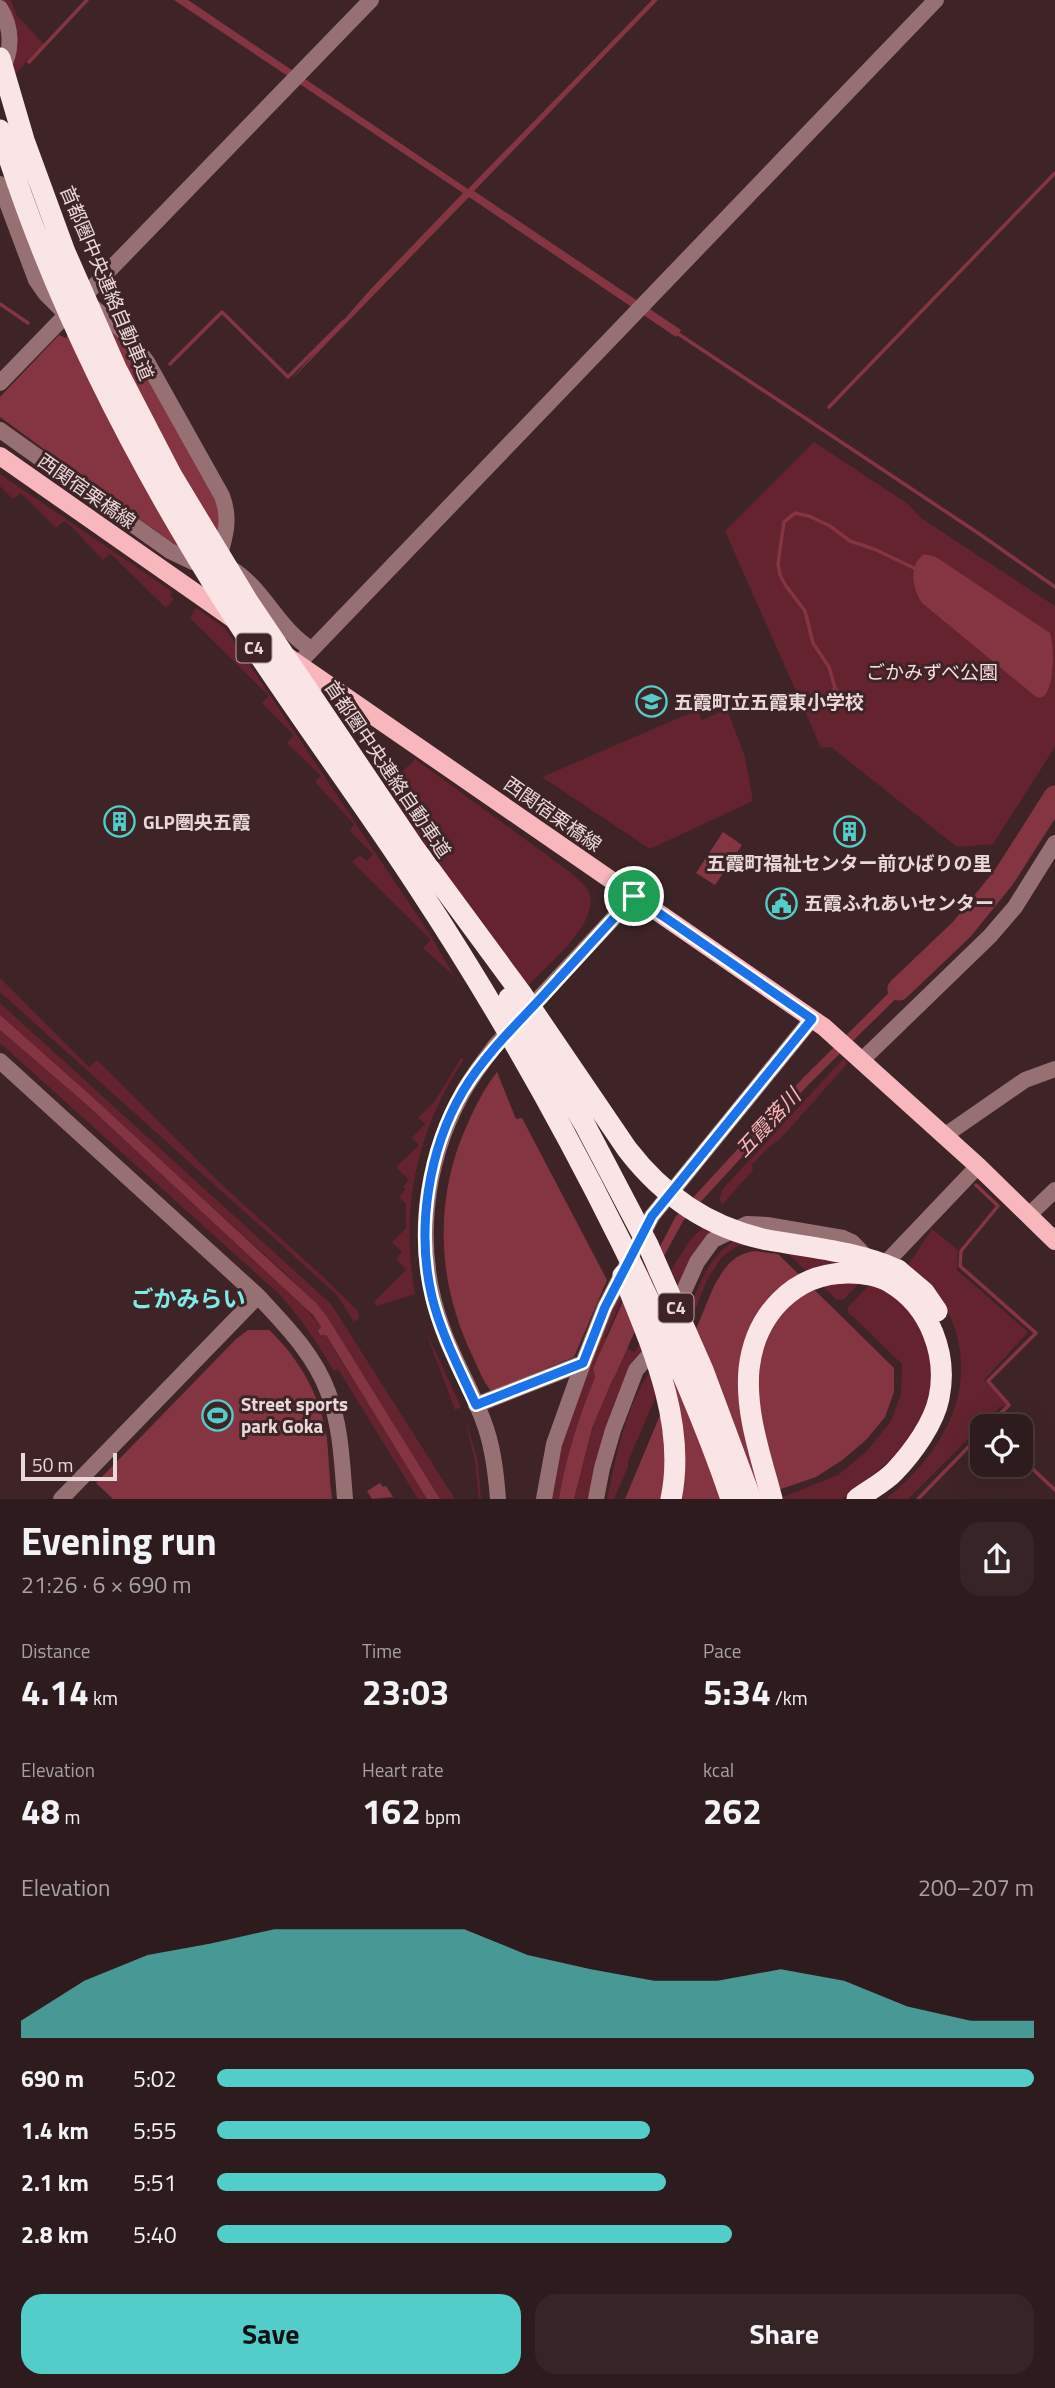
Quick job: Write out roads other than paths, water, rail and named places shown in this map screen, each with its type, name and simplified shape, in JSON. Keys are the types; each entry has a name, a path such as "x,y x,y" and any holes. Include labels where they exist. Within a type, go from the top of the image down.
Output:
{"highway":[{"name":"首都圏中央連絡自動車道","path":"0,58 24,140 65,252 116,368 172,476 247,600 463,923 585,1125 621,1190 663,1276 703,1370 751,1499"},
{"name":"C4","path":"0,130 45,259 97,376 153,485 229,610 418,886 505,1026 566,1134 662,1326 706,1429 731,1499"},
{"path":"415,849 521,993 627,1149 643,1171 663,1190 678,1203 703,1217 743,1234 848,1252 894,1276 914,1282 934,1304 947,1333 953,1362 950,1402 933,1441 903,1479 876,1499"},
{"path":"566,1134 578,1175 614,1255 659,1369 674,1447 671,1499"},
{"path":"772,1499 750,1410 750,1369 753,1345 760,1328 786,1294 820,1275 854,1273 894,1276 918,1305 933,1330 939,1353 939,1400 925,1431 895,1471 857,1499"}],"main road":[{"name":"西関宿栗橋線","path":"0,456 833,1034 1030,1214 1055,1241"}],"street":[{"path":"0,383 371,0"},
{"path":"298,664 936,0"},
{"path":"0,8 6,17 10,47 0,73"},
{"path":"0,184 36,280 66,314"},
{"path":"82,298 122,330 147,362 222,496 227,508 228,522 217,564"},
{"path":"0,430 170,551 193,562 217,564 245,577 285,628 311,649"},
{"path":"859,1057 990,936 1015,907 1055,843"},
{"path":"498,1499 484,1421 442,1328 432,1296 426,1258 428,1201 438,1152 447,1123 463,1091 495,1046 634,896"},
{"path":"544,1499 554,1444 583,1363 605,1307 652,1216 812,1019"},
{"path":"0,1061 258,1296 289,1328 311,1358 328,1392 340,1444 345,1499"},
{"path":"944,1136 1025,1080 1055,1069"},
{"path":"596,1499 601,1468 636,1370 661,1343 697,1262 713,1240 747,1224 831,1234 852,1242 879,1270 978,1166"},
{"path":"1030,1214 1055,1190"},
{"path":"61,1499 258,1296"},
{"path":"476,1405 583,1363"}],"water":[{"path":"174,0 188,0 468,189 652,0 658,0 474,191 681,330 676,337 469,197 290,381 370,290 463,193"},
{"path":"90,305 114,330 152,379 219,505 221,521 215,552 185,551 0,417 0,397 59,335 66,338 76,315"},
{"path":"924,554 936,557 1050,633 1053,650 1052,674 1050,685 1042,697 1035,696 922,603 913,577 916,565"},
{"path":"833,688 837,688 847,701 846,707 836,710 830,706 829,696"},
{"path":"723,832 742,845 715,885 696,873"},
{"path":"918,964 924,971 809,1084 683,1221 650,1282 645,1275 676,1216 803,1078"},
{"path":"0,1015 316,1303 328,1318 440,1499 427,1499 326,1335 320,1335 318,1331 321,1327 313,1315 86,1104 0,1030"},
{"path":"497,1072 516,1119 522,1118 607,1280 574,1357 501,1387 493,1393 481,1375 460,1327 446,1269 444,1240 449,1181 457,1152 478,1103"},
{"path":"754,1251 778,1254 894,1368 894,1392 885,1417 866,1440 816,1477 752,1499 625,1499 714,1286 730,1263 740,1255"},
{"path":"248,1330 269,1330 290,1353 314,1394 327,1439 332,1499 113,1499 96,1483 236,1339"},
{"path":"610,1341 626,1348 592,1428 574,1499 559,1499 573,1438"},
{"path":"380,1483 383,1487 386,1486 393,1497 372,1499 367,1491"}],"waterway":[{"path":"29,62 87,0"},
{"path":"829,407 1055,173"},
{"path":"0,304 28,323"},
{"path":"170,364 222,312 288,377 344,321"},
{"path":"674,331 1055,587"},
{"path":"835,688 829,667 813,643 805,611 780,575 778,564 784,522 795,513 809,516 830,526 850,541 914,568"},
{"name":"五霞落川","path":"899,989 962,929 1004,877 1055,797"},
{"path":"976,1185 998,1206 961,1251 960,1266 1036,1333 988,1381 1009,1405 1000,1414"},
{"name":"五霞落川","path":"605,1370 641,1289"},
{"path":"918,1499 970,1445"},
{"path":"1033,1469 1055,1490"}],"place":[{"name":"五霞町立五霞東小学校","path":"651,702"},
{"name":"GLP圏央五霞","path":"120,822"},
{"name":"五霞町福祉センター前ひばりの里","path":"849,832"},
{"name":"五霞ふれあいセンター","path":"781,903"},
{"name":"Street sports park Goka","path":"218,1415"}],"district":[{"name":"ごかみらい","path":"188,1299"}],"park label":[{"name":"ごかみずべ公園","path":"932,672"}]}
